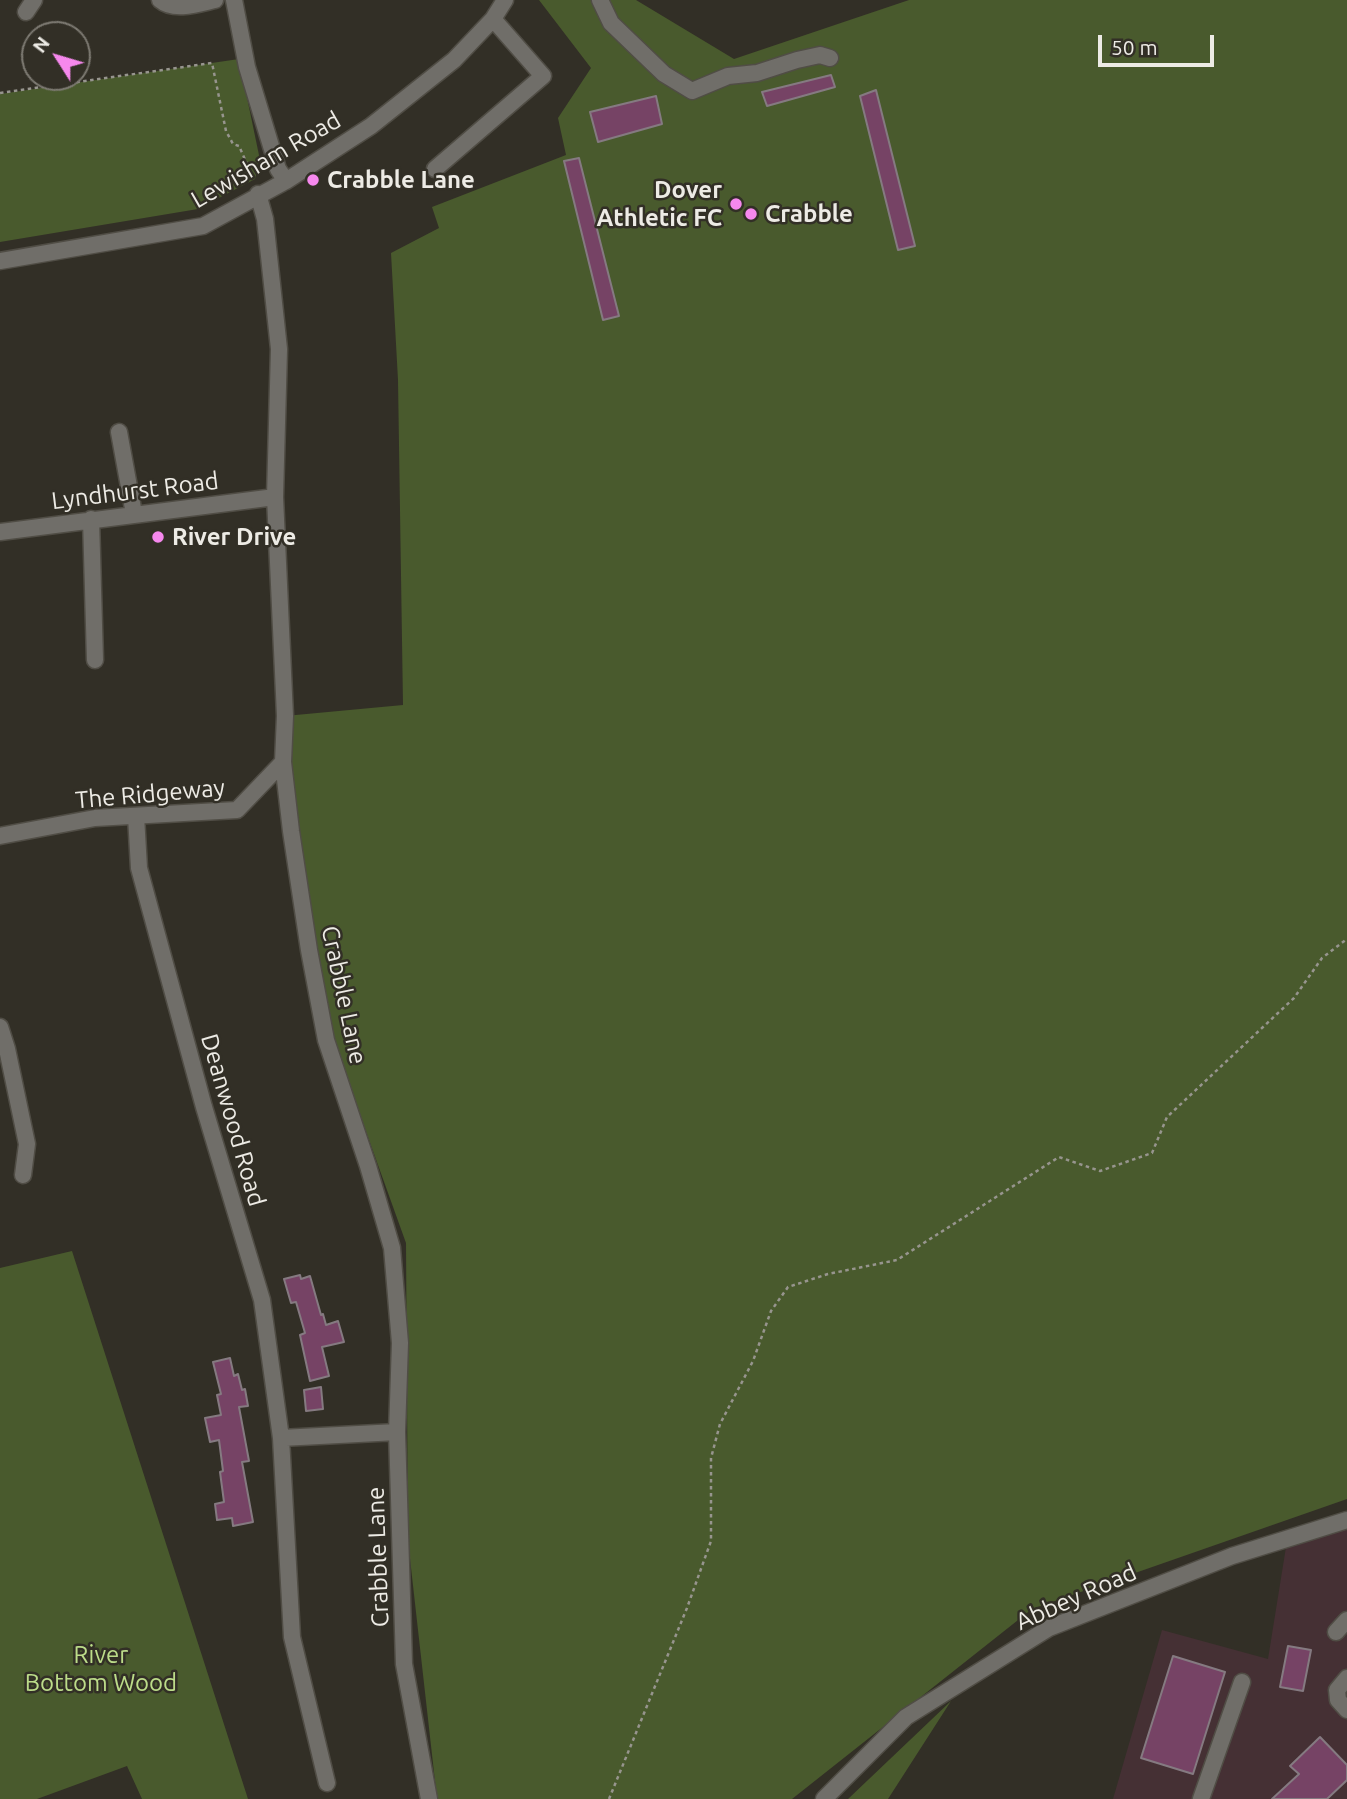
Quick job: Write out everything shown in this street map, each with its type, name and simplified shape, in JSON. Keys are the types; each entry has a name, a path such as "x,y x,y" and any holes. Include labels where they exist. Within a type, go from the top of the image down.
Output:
{"street":[{"path":"160,0 165,5 185,6 215,0"},
{"path":"234,0 247,67 278,169 286,181"},
{"name":"Lewisham Road","path":"0,261 202,226 286,181 381,117 454,60 493,19 505,0"},
{"path":"600,0 611,23 664,74 692,91 728,76 757,73 820,54 830,58"},
{"path":"435,169 543,76 493,19"},
{"name":"Crabble Lane","path":"258,194 265,219 279,348 275,497 285,716 284,762 291,831 326,1040 392,1248 400,1343 397,1432 404,1664 429,1799"},
{"path":"119,432 134,514"},
{"name":"Lyndhurst Road","path":"0,532 275,497"},
{"path":"91,519 95,660"},
{"name":"The Ridgeway","path":"0,836 95,818 237,810 284,762"},
{"name":"Deanwood Road","path":"136,816 139,868 204,1107 262,1300 281,1438 292,1637 327,1783"},
{"path":"0,1027 27,1144 23,1175"},
{"path":"281,1438 397,1432"},
{"name":"Abbey Road","path":"824,1799 906,1717 1049,1628 1232,1556 1347,1520"},
{"path":"1347,1678 1337,1690 1338,1700 1347,1710"},
{"path":"1201,1799 1242,1682"}],"path":[{"path":"0,93 212,63 226,131 233,144 239,146 247,164 286,181"},
{"path":"609,1799 687,1608 711,1541 712,1458 720,1424 753,1361 771,1311 788,1287 828,1274 897,1260 1059,1157 1100,1171 1152,1153 1167,1117 1294,998 1322,957 1347,939"}],"shaded area":[{"path":"1347,1520 1347,1799 1113,1799 1162,1630 1268,1659 1286,1547"}],"green space":[{"path":"539,0 636,0 734,59 909,0 1347,0 1347,1499 1032,1609 792,1799 437,1799 408,1541 406,1243 327,1023 283,762 285,716 403,705 398,380 391,253 439,228 432,207 566,155 558,118 591,68"},
{"path":"239,59 260,160 255,179 198,209 0,242 0,94 21,91 91,91 91,81"},
{"name":"River Bottom Wood","path":"72,1251 248,1799 142,1799 127,1766 37,1799 0,1799 0,1268"},
{"path":"951,1701 888,1799 848,1799"}],"building":[{"path":"831,75 835,87 767,106 762,92"},
{"path":"876,90 915,246 898,250 860,96"},
{"path":"656,96 662,124 598,142 590,112"},
{"path":"579,158 619,316 603,320 564,161"},
{"path":"300,1275 301,1279 310,1276 326,1325 338,1321 344,1342 322,1347 329,1376 310,1381 300,1335 305,1333 296,1302 291,1303 284,1279"},
{"path":"230,1358 234,1376 238,1374 242,1390 245,1389 248,1406 239,1407 249,1461 242,1462 253,1522 233,1526 232,1518 217,1520 215,1504 224,1502 220,1472 223,1471 219,1440 210,1442 205,1418 221,1415 217,1395 221,1394 213,1362"},
{"path":"321,1387 323,1409 306,1411 304,1390"},
{"path":"1288,1646 1311,1650 1303,1691 1280,1687"},
{"path":"1173,1656 1225,1672 1193,1774 1141,1758"},
{"path":"1320,1737 1347,1765 1347,1780 1327,1799 1272,1799 1299,1774 1290,1766"}],"place":[{"name":"Crabble Lane","path":"313,180"},
{"name":"Dover Athletic FC","path":"736,204"},
{"name":"Crabble","path":"751,214"},
{"name":"River Drive","path":"158,537"}]}
